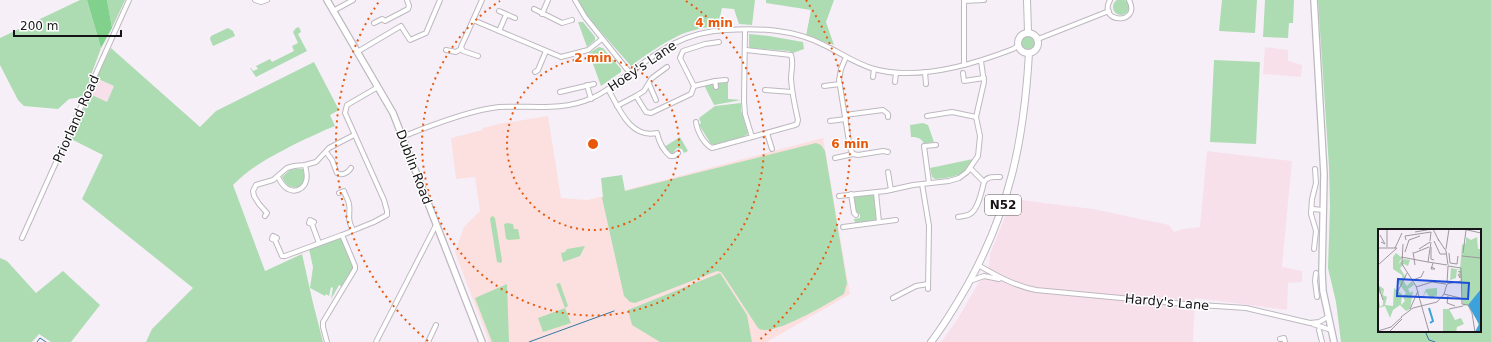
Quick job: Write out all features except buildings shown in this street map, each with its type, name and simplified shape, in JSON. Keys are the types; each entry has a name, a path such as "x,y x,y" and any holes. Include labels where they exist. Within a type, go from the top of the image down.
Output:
{"main road":[{"name":"Dublin Road","path":"327,0 393,113 482,342"},
{"path":"1027,0 1028,32"},
{"path":"1314,0 1317,68 1324,161 1322,272 1323,288 1334,342"},
{"path":"1029,53 1022,51 1018,46 1020,36 1028,32 1034,34 1038,39"},
{"name":"N52","path":"931,342 952,312 978,265 997,222 1015,165 1025,112 1029,53 1036,49 1038,39"}],"street":[{"name":"Priorland Road","path":"22,238 129,0"},
{"path":"255,0 260,2 267,0"},
{"path":"333,11 354,0"},
{"path":"374,23 382,19 384,21 408,8 409,6 407,0"},
{"path":"357,52 401,26 410,40 426,33 440,0"},
{"path":"542,14 548,0"},
{"path":"575,0 584,17 630,73"},
{"path":"964,65 964,0 984,0"},
{"path":"1110,0 1108,7 1109,11 1112,16 1120,19 1125,18 1131,11 1131,0"},
{"path":"446,50 456,52 462,49 472,20 481,2 475,1"},
{"path":"534,9 562,23 572,20"},
{"path":"499,11 515,18"},
{"path":"1038,39 1109,11"},
{"path":"499,31 506,15"},
{"path":"472,20 561,57 588,50 602,39"},
{"path":"745,30 746,50 744,101 745,114 752,136"},
{"name":"Hoey's Lane","path":"402,137 458,117 487,109 511,107 561,107 577,104 591,99 608,90 665,48 688,37 715,31 774,30 798,35 824,44 846,57 874,69 913,74 981,61 1014,49 1018,46"},
{"path":"636,96 646,112 651,113 691,94 694,86 680,58 681,54 683,51 691,48 719,42"},
{"path":"462,49 463,51 478,56"},
{"path":"696,122 708,146 712,148 797,124 792,92 791,55 746,50"},
{"path":"535,72 538,70 546,51"},
{"path":"846,57 839,76 850,148 853,154"},
{"path":"839,196 876,193 959,178 969,170 978,156 980,136 976,117 984,78 981,61"},
{"path":"617,106 644,91 652,78 667,67"},
{"path":"873,77 874,69"},
{"path":"925,72 926,84"},
{"path":"895,82 896,73"},
{"path":"963,73 964,81 984,78"},
{"path":"694,86 726,80"},
{"path":"715,81 716,87"},
{"path":"560,92 594,84"},
{"path":"649,84 656,100"},
{"path":"824,86 840,84"},
{"path":"587,86 591,99"},
{"path":"275,240 280,253 282,256 285,256 342,235 387,215 386,208 373,175 354,136 345,113 347,105 378,87"},
{"path":"608,90 617,106 633,128 643,133 662,130"},
{"path":"765,90 792,92"},
{"path":"648,94 653,93"},
{"path":"830,121 883,110 888,114 888,117"},
{"path":"927,116 952,112 976,117"},
{"path":"657,132 658,139 666,153 670,156 674,156 678,153"},
{"path":"767,133 772,149"},
{"path":"265,216 267,213 257,202 253,191 256,185 268,182 278,177 287,168 316,162 329,148 354,136"},
{"path":"929,183 924,146 936,145"},
{"path":"835,158 853,154 858,155 883,151 888,152"},
{"path":"326,152 332,160 336,173 342,174 351,168"},
{"path":"278,177 288,189 296,191 302,188 306,182 306,165"},
{"path":"1314,249 1316,234 1314,222 1311,217 1312,199 1316,183 1315,169"},
{"path":"969,170 984,182"},
{"path":"888,172 891,190"},
{"path":"958,217 969,215 974,212 986,178 1000,177"},
{"path":"893,298 916,286 928,286 929,226 922,184"},
{"path":"338,193 344,191 349,204 348,221 353,230"},
{"path":"876,193 879,222"},
{"path":"851,194 854,212 856,215"},
{"path":"1312,209 1324,210"},
{"path":"843,227 896,220"},
{"path":"312,224 319,243"},
{"path":"376,342 436,225"},
{"path":"327,342 323,322 355,269 342,235"},
{"path":"429,239 433,236 442,239"},
{"name":"Hardy's Lane","path":"978,265 1006,280 1026,288 1246,308 1310,323 1331,330"},
{"path":"1316,273 1317,297"},
{"name":"Hardy's Lane","path":"969,281 984,276 1006,280"},
{"path":"1316,288 1323,288"},
{"path":"1310,323 1318,322 1328,317"},
{"path":"428,342 436,325"},
{"path":"1319,330 1322,342"},
{"path":"1280,339 1284,338 1285,342"}],"shaded area":[{"path":"1265,47 1288,50 1288,61 1302,65 1301,77 1263,74"},
{"path":"96,78 114,86 107,102 90,94"},
{"path":"548,116 561,198 588,200 823,138 850,294 767,342 489,342 455,252 464,227 480,211 475,177 456,179 451,138 498,124"},
{"path":"1207,151 1292,161 1282,267 1302,271 1302,282 1288,283 1287,310 1195,298 1193,342 941,342 957,320 989,265 990,254 1012,199 1093,209 1169,225 1174,232 1183,229 1200,227"}],"green space":[{"path":"1118,-1 1124,-1 1129,4 1127,13 1124,15 1118,15 1113,10 1113,4"},
{"path":"80,0 87,0 101,48 83,97 69,99 58,109 24,106 18,100 0,65 0,38"},
{"path":"87,0 107,0 112,28 101,48"},
{"path":"107,0 125,0 112,28"},
{"path":"578,0 755,0 752,25 739,24 734,9 722,8 718,25 686,33 670,40 631,66 586,15"},
{"path":"766,0 834,0 826,22 834,45 806,36 811,10 766,3"},
{"path":"1222,0 1257,0 1255,33 1219,31"},
{"path":"1265,0 1294,0 1293,23 1289,23 1288,38 1263,37"},
{"path":"1318,0 1491,0 1491,342 1341,342 1336,302 1328,268 1330,207 1329,167"},
{"path":"578,22 583,22 595,37 595,40 587,47"},
{"path":"299,27 301,32 298,34 307,51 256,77 250,68 253,71 258,69 256,66 270,59 272,62 294,51 292,46 298,43 293,32"},
{"path":"228,28 233,31 235,36 213,46 210,39 211,36"},
{"path":"749,34 803,42 804,49 793,53 789,51 750,48"},
{"path":"1025,35 1031,35 1036,40 1034,49 1031,51 1025,51 1020,46 1020,40"},
{"path":"599,47 603,48 621,69 621,72 601,86 589,53"},
{"path":"111,48 200,127 216,111 314,62 339,110 330,115 335,126 270,157 240,178 233,185 265,271 302,254 323,342 146,342 152,329 193,288 82,199 103,155 71,139 90,94 107,102 114,86 96,78"},
{"path":"1214,60 1260,62 1256,144 1210,142"},
{"path":"727,78 728,99 741,100 714,105 704,85 713,83 714,88 717,88 718,82 727,82"},
{"path":"741,103 741,110 748,134 714,145 711,144 699,125 701,123 699,118 715,106"},
{"path":"923,123 928,125 934,142 924,144 919,138 911,137 910,125"},
{"path":"680,137 688,151 684,153 682,149 677,148 672,154 668,153 664,147"},
{"path":"816,143 821,145 825,151 847,283 844,294 787,324 765,330 758,328 724,276 721,272 717,271 635,303 630,302 624,296 602,198 601,178 622,175 625,191"},
{"path":"973,159 971,165 963,173 947,178 935,179 932,177 930,168"},
{"path":"303,169 305,179 301,186 295,188 287,185 282,177 290,170"},
{"path":"874,193 877,221 855,223 854,219 860,218 860,214 856,213 853,195"},
{"path":"493,216 495,218 502,260 500,263 497,262 490,219"},
{"path":"504,224 513,224 514,229 518,229 520,239 506,239"},
{"path":"339,237 342,238 353,268 342,287 339,285 331,299 333,288 331,287 329,296 326,294 325,296 310,288 313,267 309,249"},
{"path":"585,246 580,256 563,262 561,253 565,252 567,249"},
{"path":"0,258 7,261 36,293 63,271 100,305 71,342 51,342 39,334 32,342 0,342"},
{"path":"720,273 747,315 752,342 660,342 632,325 628,310"},
{"path":"560,283 568,306 565,308 556,284"},
{"path":"507,284 509,342 492,342 475,298"},
{"path":"565,308 571,323 543,332 538,318"}],"waterway":[{"path":"529,342 614,311"},
{"path":"1425,332 1429,340 1435,342"},
{"path":"37,342 40,338 46,342"}]}
